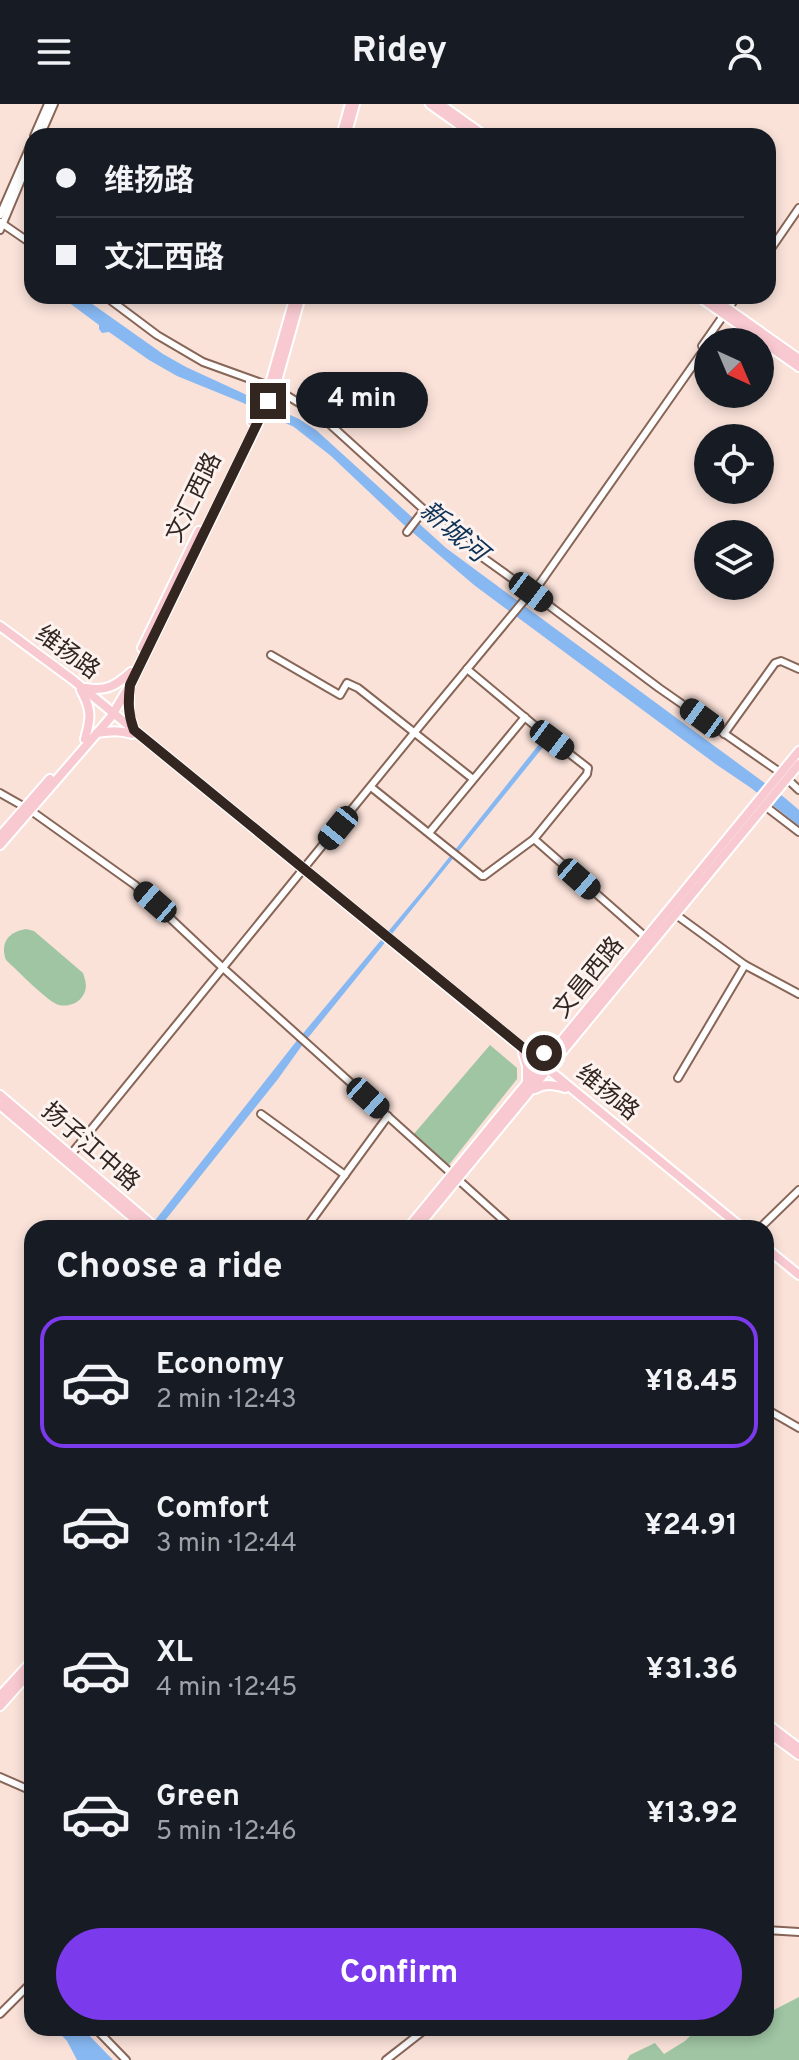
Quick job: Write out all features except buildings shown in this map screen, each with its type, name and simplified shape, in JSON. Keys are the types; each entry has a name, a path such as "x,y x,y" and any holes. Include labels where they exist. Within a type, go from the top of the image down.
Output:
{"main road":[{"path":"346,128 352,104"},
{"path":"430,104 464,128"},
{"path":"440,104 474,128"},
{"name":"文汇西路","path":"110,713 272,388 296,304"},
{"path":"712,304 799,359"},
{"path":"718,304 799,367"},
{"name":"文汇西路","path":"110,713 130,685 258,415"},
{"name":"维扬路","path":"0,629 82,689 726,1220"},
{"path":"85,739 90,718 89,704 82,689 104,690 119,683 131,672"},
{"path":"96,733 133,732 128,703 130,685"},
{"path":"0,836 96,733 110,713"},
{"path":"0,845 85,739 110,713"},
{"name":"文昌西路","path":"649,940 675,914 764,803 799,751"},
{"name":"文昌西路","path":"784,776 799,764"},
{"name":"文昌西路","path":"415,1220 764,803"},
{"path":"559,1050 567,1087 529,1087 525,1052 559,1050"},
{"name":"维扬路","path":"567,1087 732,1220"},
{"name":"扬子江中路","path":"0,1095 68,1158"},
{"name":"扬子江中路","path":"0,1105 142,1220"},
{"name":"文昌西路","path":"423,1220 455,1175"},
{"path":"774,1257 799,1277"},
{"path":"0,1696 24,1670"},
{"path":"0,1706 24,1679"},
{"path":"774,1729 799,1748"},
{"path":"774,1737 799,1755"}],"street":[{"path":"40,128 51,104"},
{"path":"0,215 24,160"},
{"path":"24,172 1,225 24,239"},
{"path":"0,202 9,194"},
{"path":"776,244 799,211"},
{"path":"116,304 157,335 203,362 272,388 323,418 454,537 784,776 799,790"},
{"path":"68,1158 524,602 734,304"},
{"path":"718,328 728,313"},
{"path":"531,592 694,364"},
{"path":"407,532 424,510"},
{"path":"271,655 340,695 347,683 358,688 473,779"},
{"path":"724,734 775,663 781,661 799,669"},
{"path":"371,787 484,876 534,839 587,774 589,769 467,669"},
{"path":"429,833 525,717"},
{"path":"0,793 28,809 135,885 503,1220"},
{"path":"764,803 799,832"},
{"path":"534,839 649,940"},
{"path":"675,914 745,965 799,994"},
{"path":"678,1078 745,965"},
{"path":"261,1114 345,1175"},
{"path":"312,1220 388,1116"},
{"path":"768,1220 799,1190"},
{"path":"774,1414 799,1428"},
{"path":"0,1780 24,1790"},
{"path":"774,1930 799,1932"},
{"path":"0,2014 24,1990"},
{"path":"103,2036 126,2060"},
{"path":"386,2060 417,2036"}],"green space":[{"path":"26,929 34,931 83,973 86,988 77,1001 65,1006 54,1003 6,960 4,948 7,939"},
{"path":"490,1045 517,1068 517,1079 448,1166 413,1135"},
{"path":"799,1997 799,2060 627,2060 630,2055 655,2043 664,2054 690,2036 774,2036 774,2010"}],"water":[{"path":"71,304 92,304 186,367 299,419 316,430 446,548 785,798 799,810 799,826 474,585 331,456 294,427 177,376 109,332 102,333 99,325"},
{"path":"544,738 548,741 165,1220 155,1220 295,1043"},
{"path":"62,2036 90,2036 113,2060 77,2060"}],"route":[{"path":"268,401 130,685 129,716 134,730 527,1051 544,1053"}],"water label":[{"name":"新城河","path":"454,531"}]}
